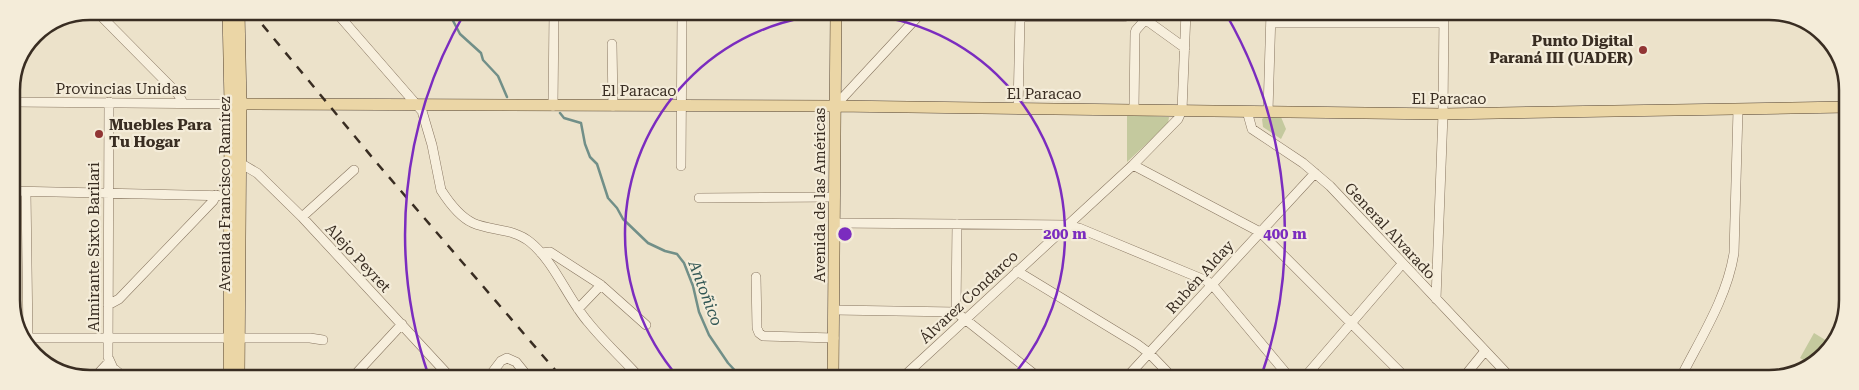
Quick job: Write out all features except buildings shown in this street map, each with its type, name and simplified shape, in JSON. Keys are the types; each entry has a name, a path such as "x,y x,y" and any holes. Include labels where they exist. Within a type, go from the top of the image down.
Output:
{"main road":[{"name":"Avenida Francisco Ramírez","path":"229,20 240,164 234,338 230,370"},
{"name":"Avenida Francisco Ramírez","path":"238,370 234,338 230,196 239,20"},
{"name":"Avenida de las Américas","path":"833,370 836,20"},
{"name":"El Paracao","path":"236,104 835,106 1443,114 1839,107"}],"street":[{"path":"105,20 178,94 184,103"},
{"path":"342,20 422,111 432,145 441,190 444,195 466,220 485,227 515,233 530,241 541,253 587,322 632,370"},
{"path":"553,106 554,20"},
{"path":"681,166 682,20"},
{"path":"835,106 915,20"},
{"path":"1018,109 1019,20"},
{"path":"1134,109 1136,30 1145,20 1185,48"},
{"path":"1182,110 1186,20"},
{"path":"1268,111 1271,23 1444,23 1443,114 1436,299"},
{"path":"612,44 613,106"},
{"name":"Provincias Unidas","path":"20,102 236,104"},
{"name":"Almirante Sixto Barilari","path":"108,102 108,337 110,362"},
{"name":"Álvarez Condarco","path":"911,370 1133,165 1173,125 1182,110"},
{"name":"General Alvarado","path":"1247,110 1252,128 1315,173 1504,370"},
{"path":"1684,370 1714,313 1732,264 1734,253 1738,110"},
{"name":"Alejo Peyret","path":"240,164 257,173 302,217 444,370"},
{"path":"1133,165 1260,232 1398,370"},
{"path":"302,217 354,170"},
{"name":"Rubén Alday","path":"1133,370 1315,173"},
{"path":"20,192 230,196"},
{"path":"26,192 26,329"},
{"path":"108,306 119,300 213,201 216,195"},
{"path":"699,198 835,197"},
{"path":"834,223 1067,225 1079,228 1211,284 1283,370"},
{"path":"956,312 957,224"},
{"path":"541,253 550,252 601,285 646,325"},
{"path":"1311,370 1402,264"},
{"path":"1017,271 1138,344 1165,370"},
{"path":"756,277 757,328 759,333 763,336 834,338"},
{"path":"578,308 601,285"},
{"path":"834,310 956,312 1029,370"},
{"path":"359,370 402,324"},
{"path":"31,338 310,338 323,340"},
{"path":"1469,370 1485,350"},
{"path":"494,370 501,361 507,358 516,362 522,370"},
{"path":"102,370 110,362 117,370"}],"green space":[{"path":"1127,115 1169,117 1168,124 1127,162"},
{"path":"1266,116 1281,117 1286,129 1281,139 1263,127 1262,119"},
{"path":"1814,333 1826,340 1812,356 1804,361 1800,358"}],"waterway":[{"name":"Antoñico","path":"453,20 460,34 481,53 483,60 498,76 507,97"},
{"name":"Antoñico","path":"560,113 564,118 581,123 585,144 590,157 597,164 608,198 617,208 623,219 648,243 677,254 684,263 693,286 699,312 709,335 735,370"}],"railway":[{"path":"258,20 376,162 555,370"}],"place":[{"name":"Punto Digital Paraná III (UADER)","path":"1643,50"},
{"name":"Muebles Para Tu Hogar","path":"99,134"}]}
